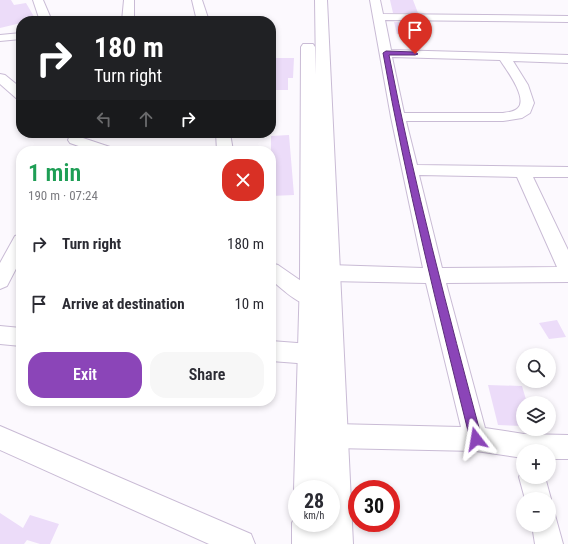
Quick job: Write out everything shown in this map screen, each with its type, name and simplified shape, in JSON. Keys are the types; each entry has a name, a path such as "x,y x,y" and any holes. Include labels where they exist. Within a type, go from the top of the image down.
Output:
{"main road":[{"path":"307,0 310,298 309,480"},
{"path":"321,0 337,544"},
{"path":"308,532 308,544"}],"street":[{"path":"38,0 44,16"},
{"path":"128,16 129,0"},
{"path":"197,0 202,16"},
{"path":"476,439 434,276 398,117 377,8 568,19"},
{"path":"0,38 16,36"},
{"path":"386,53 566,60"},
{"path":"398,117 517,117 524,113 528,107 527,98 504,57"},
{"path":"0,78 16,91"},
{"path":"72,139 93,146"},
{"path":"410,170 568,172"},
{"path":"522,171 568,269"},
{"path":"0,281 16,251"},
{"path":"329,273 434,276 568,274"},
{"path":"276,274 310,298"},
{"path":"0,335 16,336"},
{"path":"276,351 310,354"},
{"path":"334,436 476,439 516,446"},
{"path":"0,438 241,544"},
{"path":"556,447 568,447"},
{"path":"547,532 550,544"}],"building":[{"path":"0,0 11,0 14,5 26,3 34,16 16,16 16,24 0,28"},
{"path":"390,0 413,0 418,13 393,13"},
{"path":"394,22 421,22 426,34 397,34"},
{"path":"276,58 294,58 293,78 288,78 288,90 276,90"},
{"path":"289,135 294,195 276,196 276,146 271,146 271,138 276,138 276,136"},
{"path":"557,320 566,337 549,339 539,323"},
{"path":"488,385 516,386 516,388 523,388 525,396 516,396 516,426 498,425"},
{"path":"0,513 23,528 30,515 59,524 50,544 40,544 27,540 24,544 0,544"}],"route":[{"path":"415,54 386,53 398,117 434,276 476,439"}]}
